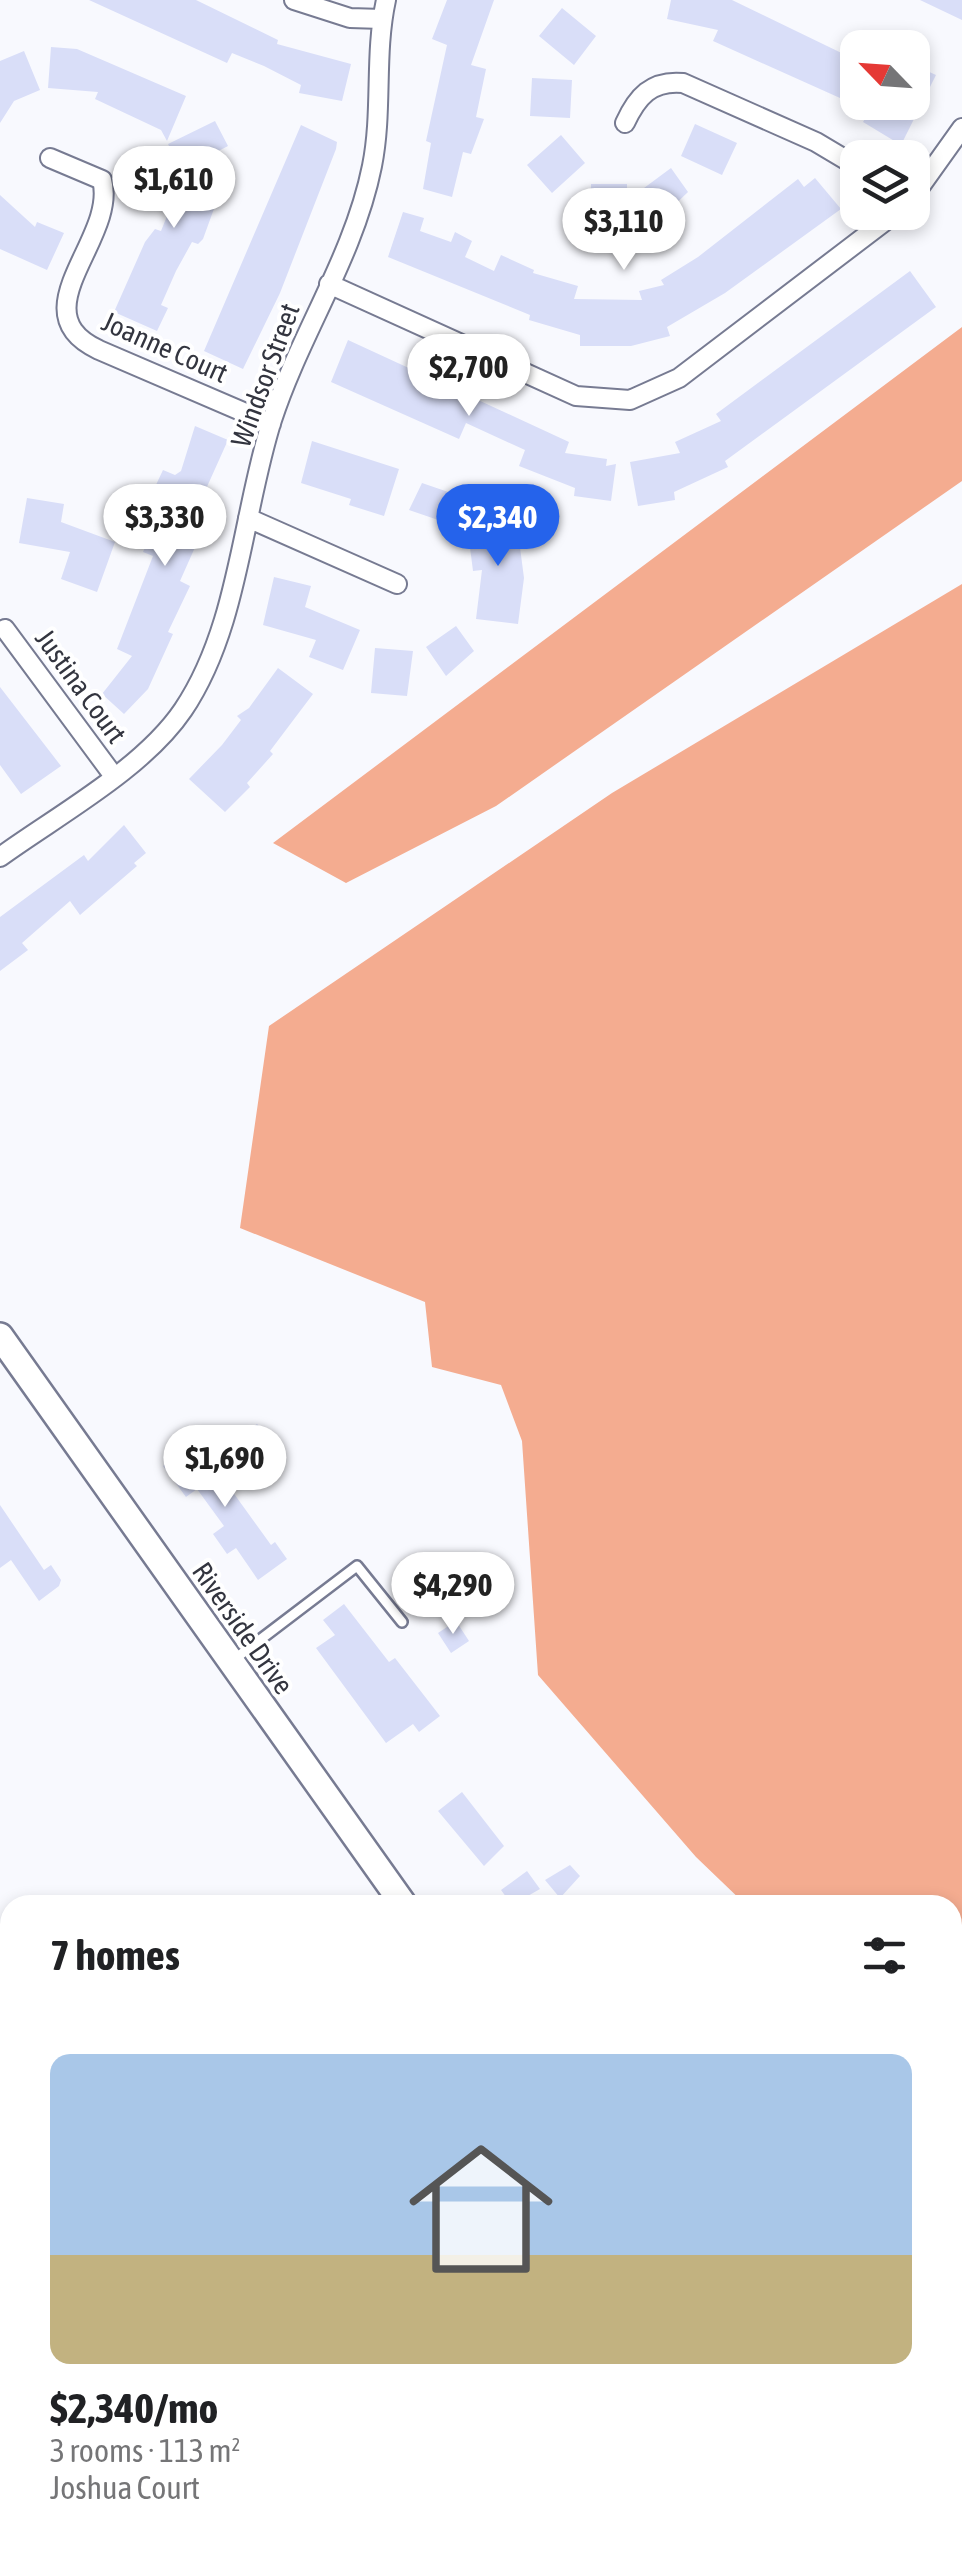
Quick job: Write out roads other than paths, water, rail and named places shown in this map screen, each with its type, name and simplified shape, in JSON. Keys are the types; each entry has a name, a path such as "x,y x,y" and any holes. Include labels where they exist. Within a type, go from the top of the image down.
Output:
{"main road":[{"name":"Riverside Drive","path":"0,1336 397,1895"}],"street":[{"path":"294,0 350,18 382,19"},
{"name":"Windsor Street","path":"0,857 162,736 198,683 213,648 271,424 355,226 372,166 386,0"},
{"path":"624,123 644,92 666,82 683,83 816,142 840,157"},
{"path":"930,173 962,128"},
{"name":"Joanne Court","path":"50,158 102,180 105,193 100,219 66,298 66,313 74,333 99,350 271,424"},
{"path":"330,284 576,396 630,400 679,378 873,230"},
{"path":"248,518 397,584"},
{"name":"Justina Court","path":"6,628 113,776"}],"lane":[{"path":"230,1662 356,1566 402,1622"}]}
